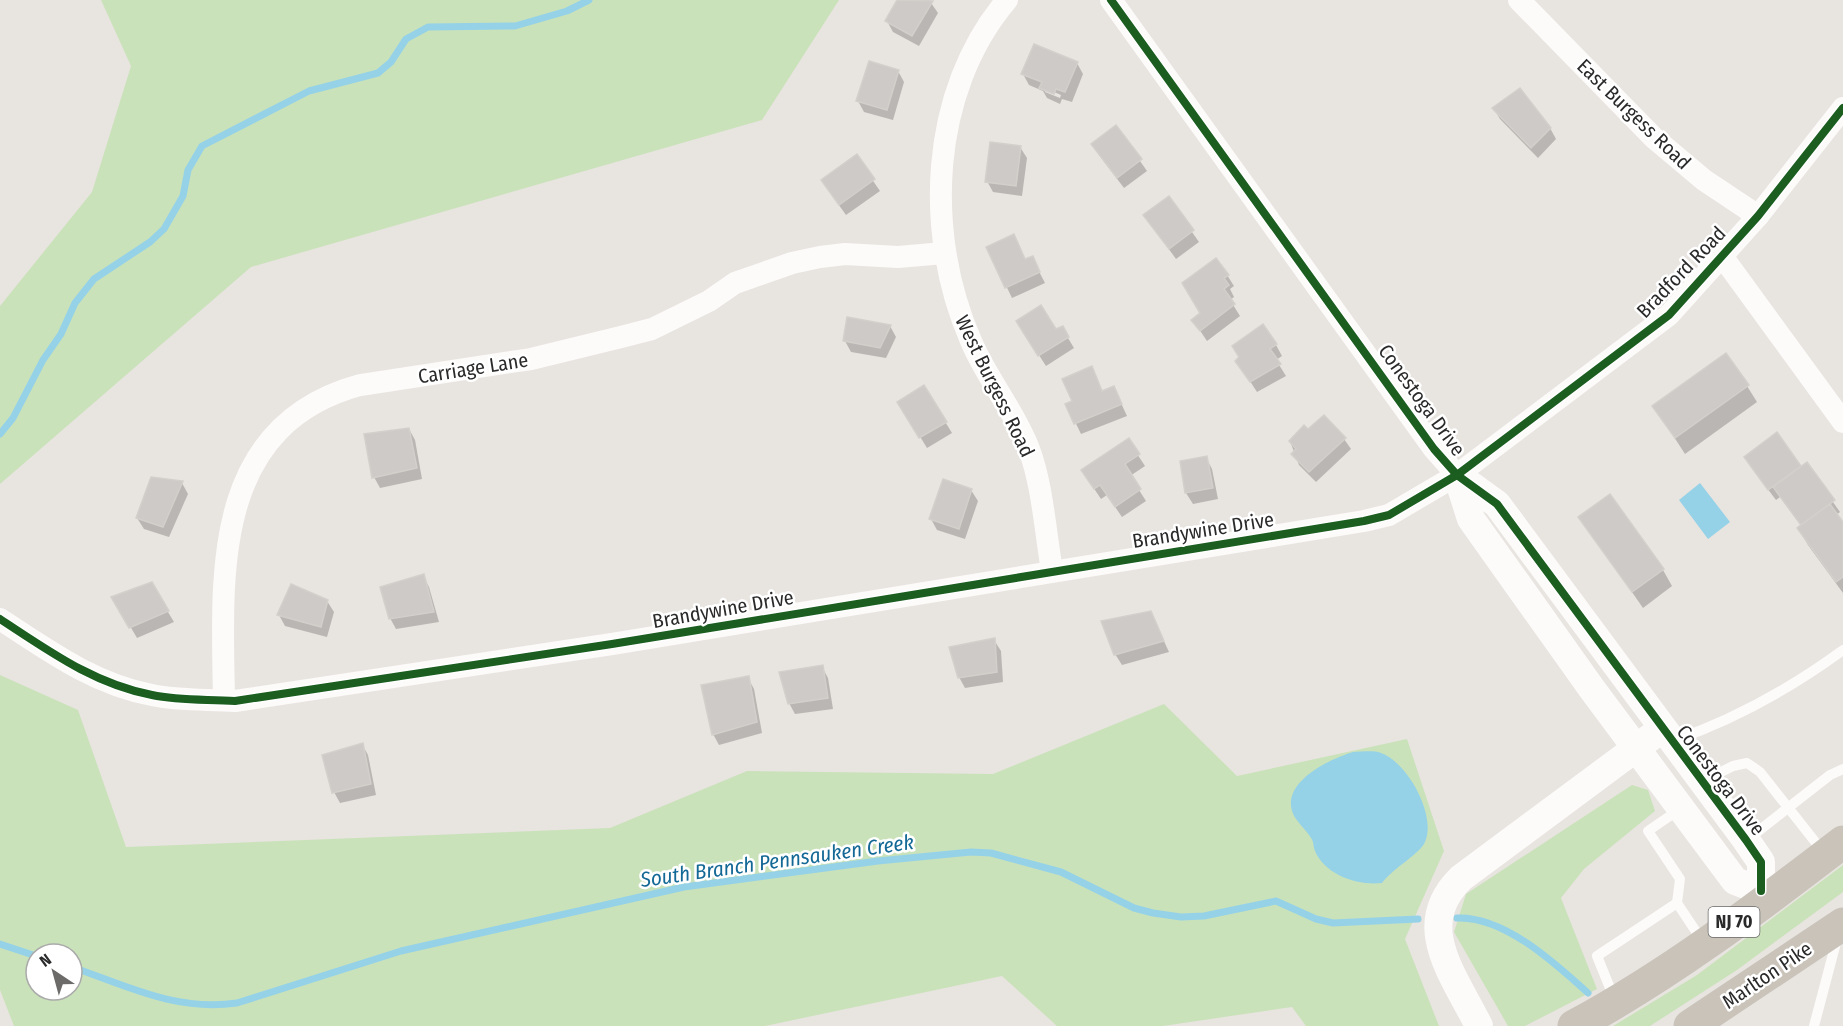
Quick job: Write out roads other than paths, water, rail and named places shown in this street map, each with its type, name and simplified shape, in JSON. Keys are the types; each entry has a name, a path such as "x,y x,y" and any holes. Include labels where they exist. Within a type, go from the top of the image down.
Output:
{"highway":[{"name":"NJ 70","path":"1574,1026 1617,1003 1704,944 1763,895 1835,848"},
{"name":"Marlton Pike","path":"1690,1026 1841,925"}],"street":[{"name":"West Burgess Road","path":"1007,0 971,58 951,112 940,185 944,253 954,295 972,344 1011,410 1030,453 1053,570"},
{"name":"Conestoga Drive","path":"1111,0 1434,449 1457,475 1497,504 1746,840 1761,862 1763,895 1734,881 1635,748 1471,519 1457,475"},
{"name":"East Burgess Road","path":"1519,0 1654,138 1704,180 1758,216"},
{"name":"Bradford Road","path":"1457,475 1669,315 1758,216 1843,108"},
{"name":"Carriage Lane","path":"225,700 224,574 232,517 241,491 264,450 310,403 334,392 360,385 531,359 652,328 709,301 735,283 792,263 845,254 898,257 944,253"},
{"path":"1722,256 1843,423"},
{"name":"Brandywine Drive","path":"0,619 71,666 107,683 152,695 206,702 296,693 501,662 1364,521 1389,515 1457,475"},
{"path":"1479,1026 1438,940 1437,916 1449,890 1461,878 1635,748 1668,735"}],"lane":[{"path":"1668,735 1716,726 1815,671 1843,650"},
{"path":"1703,782 1733,766 1747,763 1760,772 1789,807 1835,848"},
{"path":"1746,840 1830,775 1843,769"},
{"path":"1680,809 1648,831 1680,879 1677,903 1704,944"},
{"path":"1617,1003 1597,956 1677,903"},
{"path":"1814,1026 1841,925"}],"water":[{"path":"1700,483 1730,522 1708,539 1679,500"},
{"path":"1371,751 1391,758 1410,778 1427,818 1428,831 1422,847 1382,883 1353,881 1326,867 1315,851 1309,835 1292,811 1291,800 1294,790 1301,781 1321,766 1353,752"}],"waterway":[{"path":"0,434 13,418 43,360 61,334 75,303 94,279 150,242 164,229 183,196 188,170 202,146 309,91 378,73 391,62 406,39 428,27 515,26 567,11 589,0"},
{"name":"South Branch Pennsauken Creek","path":"84,971 173,1001 215,1005 237,1003 401,951 684,887 878,861 971,852 991,853 1061,872 1134,908 1153,913 1181,917 1204,916 1276,901 1316,919 1333,923 1418,919"},
{"name":"South Branch Pennsauken Creek","path":"1457,918 1475,919 1510,933 1560,968 1588,993"},
{"name":"South Branch Pennsauken Creek","path":"0,944 24,952"}]}
